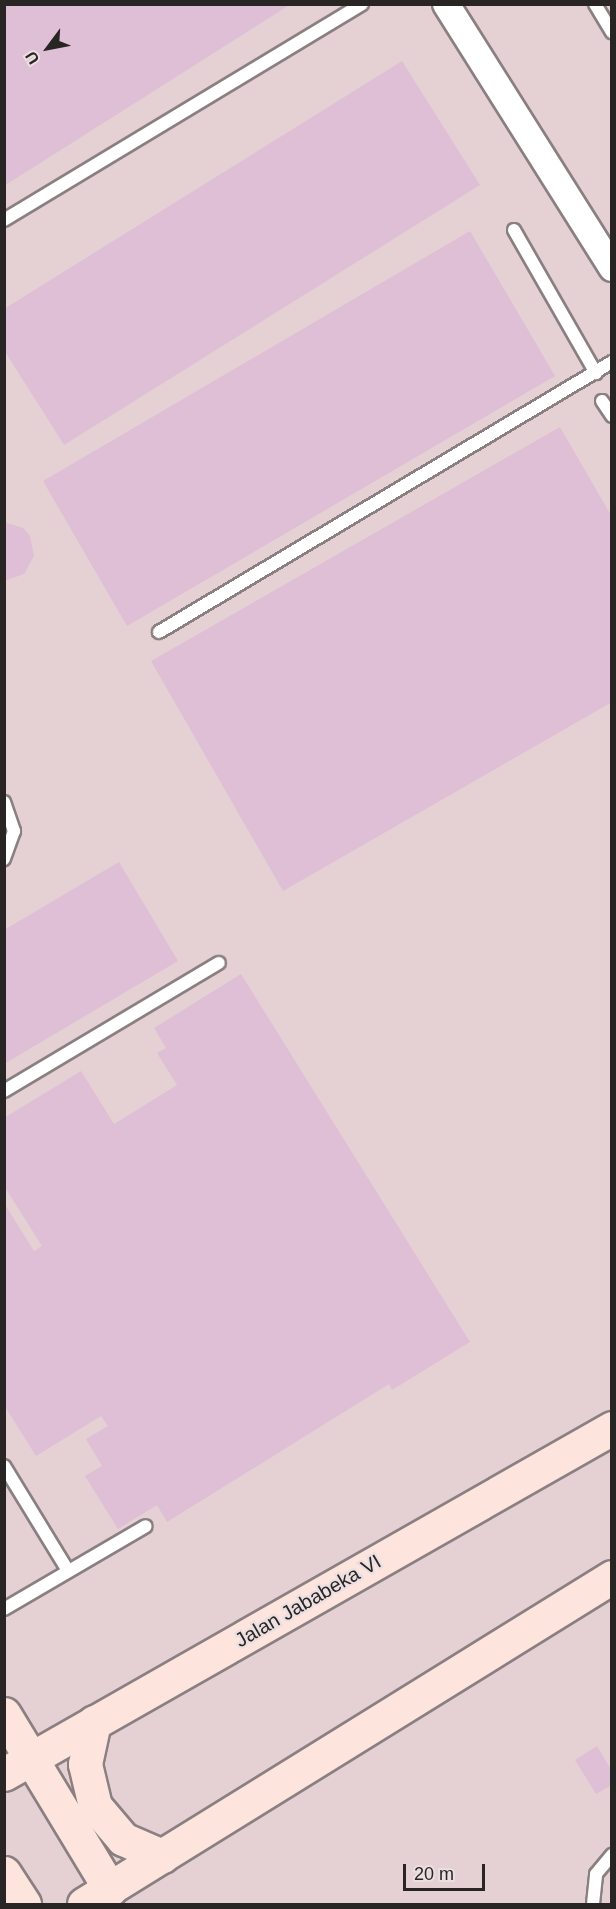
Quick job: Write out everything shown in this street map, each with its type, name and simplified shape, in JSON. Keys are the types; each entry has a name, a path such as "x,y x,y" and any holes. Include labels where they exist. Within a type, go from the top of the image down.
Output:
{"main road":[{"name":"Jalan Jababeka VI","path":"18,1766 612,1428"},
{"path":"4,1714 18,1766 104,1899 162,1856 612,1577"},
{"path":"94,1722 85,1764 95,1806 123,1839 162,1856"},
{"path":"4,1873 24,1905"}],"street":[{"path":"446,4 612,268"}],"lane":[{"path":"4,220 362,4"},
{"path":"596,4 612,32"},
{"path":"514,230 596,373"},
{"path":"159,632 612,362"},
{"path":"602,401 612,416"},
{"path":"4,802 14,831 4,859"},
{"path":"4,1091 219,963"},
{"path":"4,1466 68,1571"},
{"path":"4,1609 146,1526"},
{"path":"593,1905 596,1874 612,1856"}],"shaded area":[{"path":"5,5 611,5 611,1904 5,1904"}],"building":[{"path":"4,4 291,4 4,186"},
{"path":"402,61 480,185 64,445 4,350 4,309"},
{"path":"470,231 555,376 127,626 43,481"},
{"path":"560,427 612,517 612,702 283,891 151,661"},
{"path":"4,522 23,528 30,536 34,556 24,574 4,581"},
{"path":"119,862 178,961 4,1064 4,930"},
{"path":"241,974 470,1342 392,1390 389,1384 167,1522 157,1505 118,1529 85,1476 102,1466 86,1439 108,1426 101,1416 36,1456 4,1405 4,1203 34,1251 42,1246 4,1186 4,1118 81,1071 114,1124 177,1085 157,1053 166,1048 154,1028"},
{"path":"597,1746 612,1771 612,1785 596,1794 575,1760"}]}
